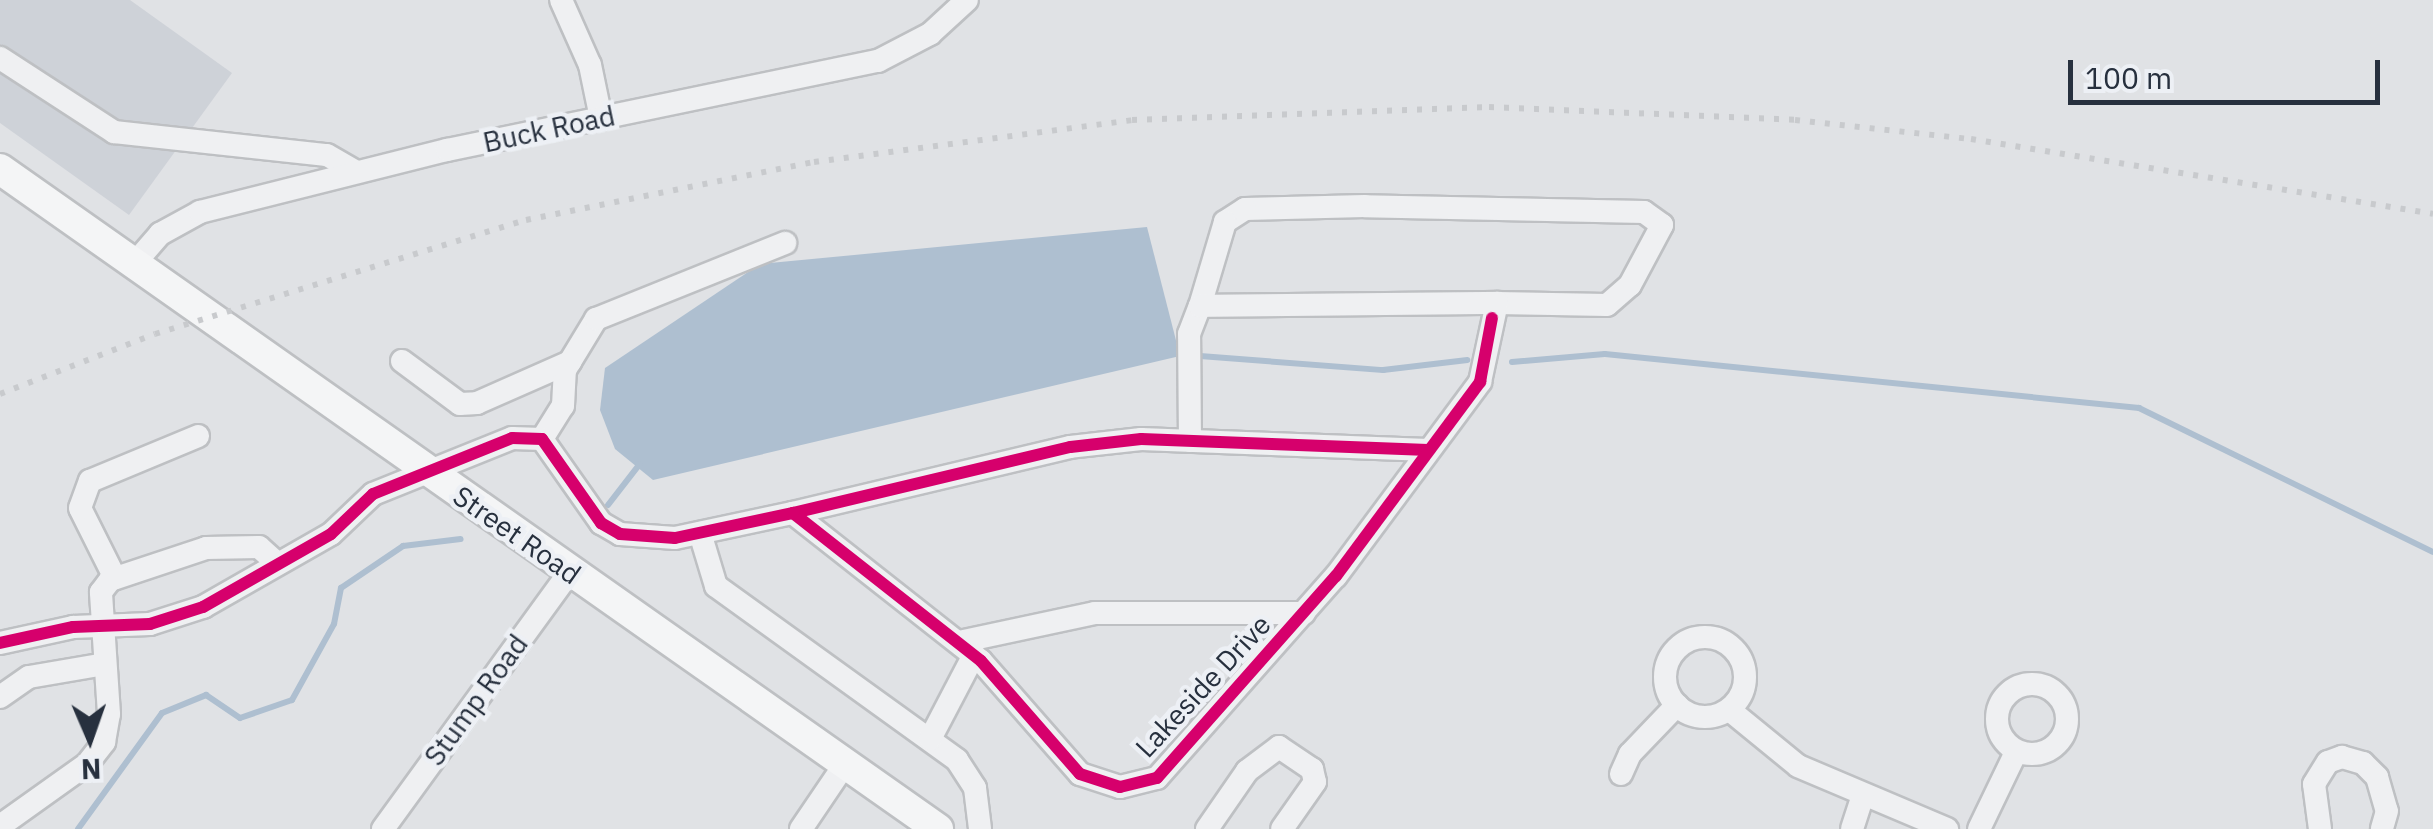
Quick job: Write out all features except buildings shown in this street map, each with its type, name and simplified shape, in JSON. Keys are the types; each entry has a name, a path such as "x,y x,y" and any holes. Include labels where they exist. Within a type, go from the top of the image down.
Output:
{"main road":[{"name":"Street Road","path":"0,169 938,829"}],"street":[{"path":"560,0 584,50 601,118"},
{"name":"Buck Road","path":"134,264 160,234 200,212 356,172 878,61 930,34 966,0"},
{"path":"0,58 114,132 327,155 356,172"},
{"path":"1190,441 1190,334 1225,222 1245,209 1644,212 1662,224 1630,285 1607,305 1494,311 1200,306"},
{"path":"542,439 563,406 570,362 596,319 785,243"},
{"name":"Lakeside Drive","path":"793,514 966,649 1080,774 1120,787 1157,778 1304,613 1480,382 1494,311"},
{"path":"402,361 460,404 477,403 570,362"},
{"path":"115,578 80,508 90,482 198,436"},
{"path":"0,643 40,631 177,618 331,534 373,494 426,470 489,452 512,438 542,439"},
{"path":"542,439 601,523 620,534 648,539 793,514 1070,447 1190,441 1428,450"},
{"path":"700,533 716,586 958,760 975,788 980,829"},
{"path":"0,826 87,764 104,742 109,714 100,592 115,578 206,548 259,548 278,564"},
{"name":"Stump Road","path":"383,829 570,572"},
{"path":"930,739 966,649 1095,613 1304,613"},
{"path":"1708,636 1730,644 1744,673 1732,712 1704,718 1677,705 1666,676 1668,661 1680,643 1708,636"},
{"path":"0,697 29,677 105,664"},
{"path":"1622,774 1630,754 1677,705"},
{"path":"1732,712 1798,766 1947,829"},
{"path":"1207,829 1247,770 1279,747 1312,768 1314,782 1282,829"},
{"path":"1979,829 2016,752"},
{"path":"2320,829 2314,784 2328,762 2342,756 2355,758 2377,777 2387,811 2382,829"},
{"path":"801,829 845,764"},
{"path":"1852,829 1863,796"}],"shaded area":[{"path":"0,0 130,0 232,73 129,215 0,123"}],"water":[{"path":"1147,227 1180,356 653,480 615,449 600,410 605,368 760,264"}],"waterway":[{"path":"1512,362 1605,354 2139,408 2433,552"},
{"path":"1200,356 1383,370 1467,360"},
{"path":"608,505 639,465"},
{"path":"78,829 162,713 206,695 240,718 292,700 334,624 341,588 403,546 461,539"}],"railway":[{"path":"0,394 155,334 526,220 814,162 1132,120 1489,107 1795,120 1971,139 2433,214"}],"cycle path":[{"path":"1428,450 1141,439 1070,447 793,513 981,661 1080,774 1120,787 1157,778 1336,576 1480,382 1492,318"},
{"path":"0,643 73,627 150,624 203,607 331,534 373,494 512,438 542,439 601,523 620,534 675,538 793,513"}]}
